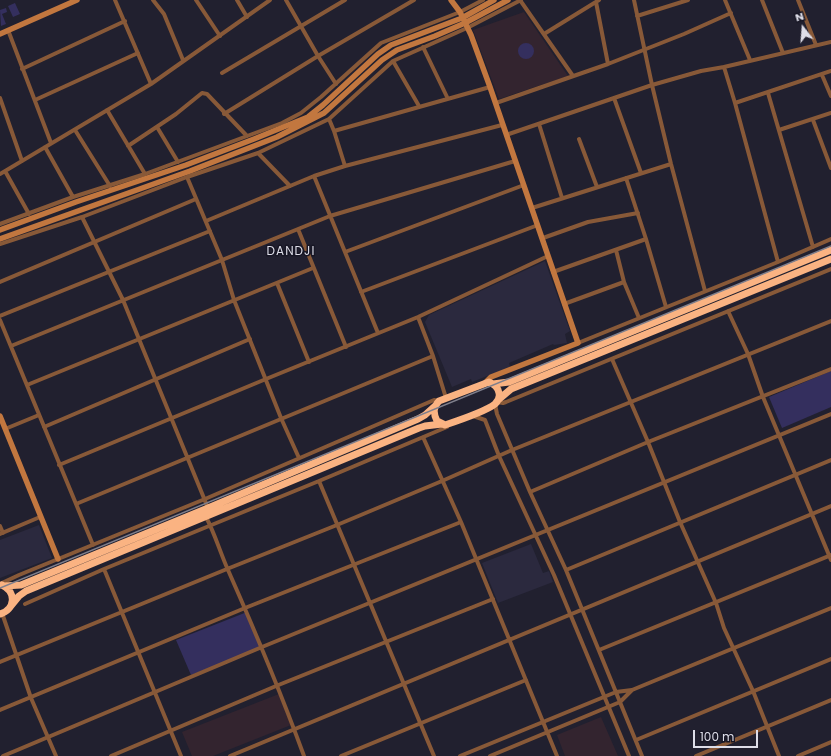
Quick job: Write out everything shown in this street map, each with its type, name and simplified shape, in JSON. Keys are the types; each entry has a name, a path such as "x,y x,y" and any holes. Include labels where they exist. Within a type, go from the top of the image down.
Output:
{"highway":[{"path":"1,585 21,585 418,419 440,402 485,382 493,384 514,380 828,251"},
{"path":"1,614 7,611 19,596 26,591 425,426 452,423 497,402 511,389 830,263"},
{"path":"493,384 499,391 497,402"},
{"path":"440,402 434,412 434,416 442,424"},
{"path":"1,585 9,590 12,595 10,607"}],"street":[{"path":"0,34 77,0"},
{"path":"115,0 151,84"},
{"path":"153,0 164,14 184,60"},
{"path":"196,0 220,36"},
{"path":"237,0 247,16"},
{"path":"0,174 151,84 270,0"},
{"path":"286,0 336,84"},
{"path":"222,73 345,0"},
{"path":"224,114 318,56 414,0"},
{"path":"451,0 464,20 496,103 502,125 543,238 578,344"},
{"path":"0,224 73,197 145,174 282,123 301,113 322,97 381,43 464,20 483,0"},
{"path":"0,244 82,217 186,177 258,153 329,119 393,61 423,47 494,0"},
{"path":"0,239 190,171 277,137 305,124 324,113 382,60 397,50 435,36 464,20 508,0"},
{"path":"0,230 76,202 186,165 308,117 324,105 378,54 392,45 521,0 573,76"},
{"path":"634,0 644,50 671,164 705,291"},
{"path":"637,16 688,0"},
{"path":"725,0 750,60"},
{"path":"762,0 783,53"},
{"path":"798,0 816,45"},
{"path":"544,34 598,1 608,64"},
{"path":"496,103 608,64 731,13"},
{"path":"22,69 125,21"},
{"path":"8,30 51,143"},
{"path":"506,135 652,85 701,71 831,42"},
{"path":"423,47 448,99"},
{"path":"35,100 138,53"},
{"path":"393,61 419,106"},
{"path":"724,67 778,262"},
{"path":"735,103 831,71"},
{"path":"822,75 831,96"},
{"path":"334,131 490,87"},
{"path":"128,146 157,127 202,93 207,94 246,136"},
{"path":"768,93 813,247"},
{"path":"0,98 22,161"},
{"path":"614,98 641,174"},
{"path":"107,110 145,174"},
{"path":"779,130 831,113"},
{"path":"329,119 345,166"},
{"path":"813,120 831,168"},
{"path":"539,124 562,198"},
{"path":"206,221 314,176 345,166 502,125"},
{"path":"157,127 178,162"},
{"path":"75,130 110,186"},
{"path":"579,139 597,187"},
{"path":"46,147 73,197"},
{"path":"258,153 290,186"},
{"path":"11,346 330,216 515,161"},
{"path":"532,208 671,164"},
{"path":"5,171 29,214"},
{"path":"314,176 378,334"},
{"path":"186,177 222,260 234,300 281,418 299,458"},
{"path":"626,178 666,307"},
{"path":"345,252 524,185"},
{"path":"0,282 196,199"},
{"path":"543,238 588,222 638,213"},
{"path":"82,217 123,300 208,508"},
{"path":"361,292 538,225"},
{"path":"298,229 346,347"},
{"path":"0,316 210,231"},
{"path":"553,272 646,239"},
{"path":"485,382 491,377 578,344 831,239"},
{"path":"822,244 828,251"},
{"path":"616,250 624,282 639,318"},
{"path":"59,464 418,317 548,256"},
{"path":"642,756 566,570 530,492 497,414 497,402 506,402 728,311 830,263"},
{"path":"27,385 313,268"},
{"path":"564,304 624,282"},
{"path":"277,283 309,362"},
{"path":"599,650 830,557 763,397 748,354 728,311"},
{"path":"1,585 19,575 205,499 434,400 440,402 434,356 418,317"},
{"path":"0,320 93,545"},
{"path":"0,662 122,613 227,568 337,525 512,450 831,321"},
{"path":"44,427 250,340"},
{"path":"76,504 434,356"},
{"path":"612,359 648,442 680,522 716,603 724,628 753,691 779,756"},
{"path":"530,492 648,442 831,369"},
{"path":"3,756 262,647 831,414"},
{"path":"5,429 39,415"},
{"path":"471,415 484,420 570,614 629,756"},
{"path":"0,416 40,518 58,559"},
{"path":"25,604 104,569 440,430 452,423"},
{"path":"423,437 477,560 557,756"},
{"path":"566,570 831,460"},
{"path":"319,481 434,756"},
{"path":"230,756 831,506"},
{"path":"206,517 262,647 304,756"},
{"path":"0,526 1,533 40,518"},
{"path":"0,710 246,608 461,522"},
{"path":"104,569 181,756"},
{"path":"111,756 276,686 493,599"},
{"path":"460,756 616,692 632,690 831,608"},
{"path":"1,614 31,698 56,756"},
{"path":"636,740 831,659"},
{"path":"341,756 526,680"},
{"path":"490,756 620,702 632,690"},
{"path":"696,756 831,700"},
{"path":"798,756 831,742"}],"shaded area":[{"path":"15,3 20,14 13,17 8,6"},
{"path":"6,8 7,12 2,14 6,24 1,26 0,10"},
{"path":"524,12 568,76 499,99 473,30"},
{"path":"523,43 529,43 534,48 532,57 529,59 523,59 518,54 518,48"},
{"path":"545,261 570,331 565,334 567,343 553,344 509,363 510,367 472,382 471,379 452,387 425,322 429,315"},
{"path":"831,371 831,407 782,428 769,397"},
{"path":"39,525 52,558 0,578 0,540"},
{"path":"531,544 543,573 549,571 553,582 498,603 482,563"},
{"path":"247,612 262,648 191,675 176,640"},
{"path":"279,694 291,725 213,756 192,756 182,732"},
{"path":"601,717 618,756 565,756 557,735"}],"railway":[{"path":"0,588 831,246"}],"district":[{"name":"DANDJI","path":"291,252"}]}
